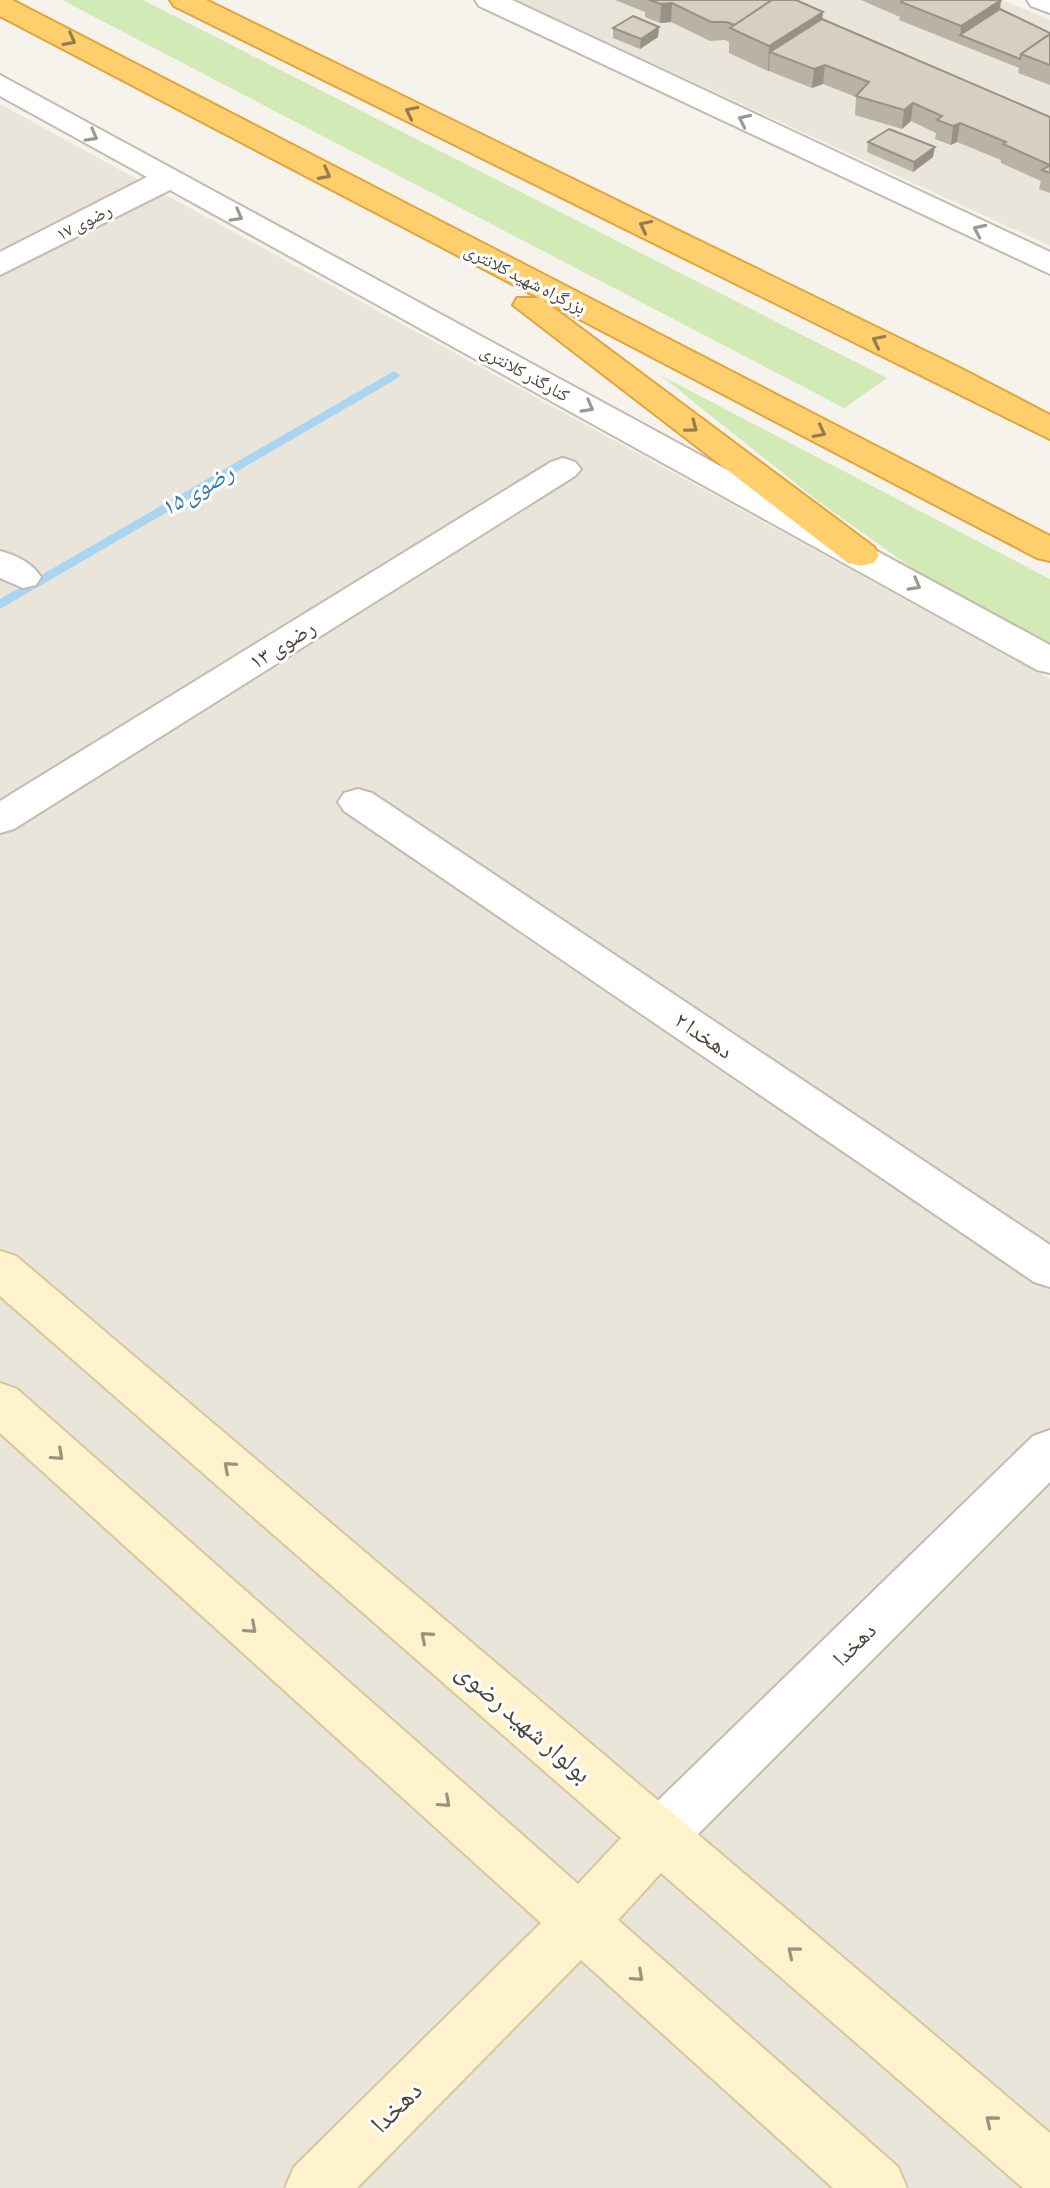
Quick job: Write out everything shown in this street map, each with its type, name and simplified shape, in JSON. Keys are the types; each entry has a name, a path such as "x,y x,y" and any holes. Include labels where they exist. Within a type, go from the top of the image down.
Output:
{"highway":[{"path":"184,0 948,375 1050,429"},
{"name":"بزرگراه شهید کلانتری","path":"0,5 1050,550"},
{"path":"428,229 861,555"},
{"path":"948,375 1050,405"}],"street":[{"path":"489,0 1050,264"},
{"path":"1041,0 1050,4"},
{"name":"کنارگذر کلانتری","path":"0,84 1050,661"},
{"name":"رضوی ۱۷","path":"0,265 168,179"},
{"name":"رضوی ۱۳","path":"0,819 563,469"},
{"name":"دهخدا ۲","path":"358,802 1050,1269"},
{"name":"بولوار شهید رضوی","path":"0,1269 1050,2172"},
{"path":"0,1403 877,2188"},
{"name":"دهخدا","path":"315,2188 579,1923 658,1837 1050,1450"}],"shaded area":[{"path":"515,0 1002,0 1050,20 1050,246"},
{"path":"0,104 1050,679 1050,2188 0,2188"}],"green space":[{"path":"62,0 143,0 887,378 844,408"},
{"path":"660,375 1050,579 1050,645 912,568 818,501"}],"building":[{"path":"649,0 772,0 735,25 711,22 672,3 661,4"},
{"path":"772,0 796,0 823,12 769,46 730,28"},
{"path":"1001,0 961,26 901,2"},
{"path":"1000,9 1050,34 1021,54 1020,59 960,35"},
{"path":"633,16 659,27 641,39 613,28"},
{"path":"822,19 1050,117 1050,165 960,123 953,126 937,120 942,116 913,103 904,110 856,96 869,82 825,65 814,69 770,52"},
{"path":"1050,34 1050,65 1021,54"},
{"path":"889,129 935,147 914,162 868,142"}],"waterway":[{"name":"رضوی ۱۵","path":"0,605 394,375"}]}
